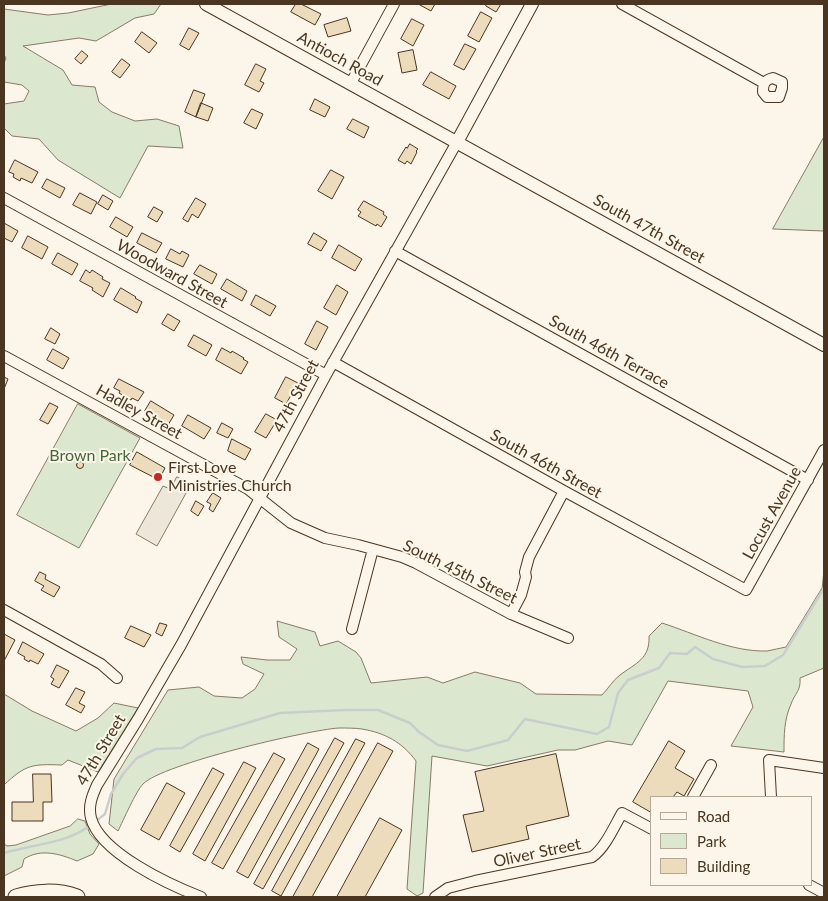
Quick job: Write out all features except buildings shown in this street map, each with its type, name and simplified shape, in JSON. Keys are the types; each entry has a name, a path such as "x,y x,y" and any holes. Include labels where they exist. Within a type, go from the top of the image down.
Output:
{"highway":[{"path":"16,897 44,892 69,894 77,897"}],"main road":[{"name":"Antioch Road","path":"206,4 458,142"},
{"name":"47th Street","path":"458,142 532,4"},
{"name":"South 47th Street","path":"458,142 824,345"}],"street":[{"path":"350,83 394,4"},
{"path":"622,4 764,83"},
{"name":"47th Street","path":"201,897 183,890 134,864 100,836 91,818 90,803 97,785 172,660 250,519 259,497 294,437 333,362 458,142"},
{"name":"Woodward Street","path":"4,198 326,375"},
{"name":"South 46th Terrace","path":"395,251 808,480"},
{"name":"Hadley Street","path":"4,356 248,489 259,497"},
{"name":"South 46th Street","path":"333,362 746,590"},
{"name":"Locust Avenue","path":"746,590 824,450"},
{"path":"511,614 521,595 526,577 528,557 564,491"},
{"name":"South 45th Street","path":"259,497 292,523 325,538 373,549 416,563 511,614 568,638"},
{"path":"352,629 373,549"},
{"path":"4,610 101,664 117,678"},
{"path":"770,796 769,760 824,768"},
{"path":"694,796 711,765"},
{"name":"Oliver Street","path":"435,897 448,888 592,857 602,846 622,813 650,829"},
{"path":"811,886 824,893"}],"green space":[{"path":"112,4 161,4 154,14 135,18 96,41 79,38 23,46 63,70 72,85 95,87 99,102 112,112 135,121 157,119 179,126 183,148 148,146 120,198 58,160 39,139 12,136 4,128 4,104 24,101 29,91 22,85 4,82 4,63 6,58 4,55 4,9 48,15"},
{"path":"824,137 824,231 773,229"},
{"name":"Brown Park","path":"78,404 140,438 79,548 17,515"},
{"path":"824,570 824,668 800,678 799,689 787,716 784,752 731,746 753,707 748,691 668,681 632,745 608,741 575,750 558,750 487,766 432,756 423,893 417,896 407,889 416,761 411,754 392,739 370,731 345,728 322,730 268,741 177,767 143,784 133,799 118,831 109,824 114,779 168,690 199,687 214,696 242,698 255,689 264,674 243,664 241,657 290,660 297,649 279,637 277,621 315,632 320,646 338,641 356,652 361,658 371,683 427,677 443,683 475,672 520,683 536,694 602,695 617,677 641,660 649,644 649,636 662,623 714,642 740,649 767,651 786,647 822,588"},
{"path":"4,694 32,711 76,731 98,718 114,703 138,708 98,772 68,760 62,765 37,765 24,769 4,785"},
{"path":"78,819 85,821 90,834 99,844 93,854 77,861 57,854 37,854 24,859 22,867 4,876 4,844 7,846 16,845 70,826"}],"shaded area":[{"path":"177,477 191,484 157,546 136,534 163,486 170,489"}],"waterway":[{"path":"96,821 105,814 111,794 123,774 137,758 156,749 182,748 200,737 280,713 378,710 410,723 419,732 438,745 467,751 508,740 525,719 597,734 609,727 618,693 628,680 659,668 670,653 687,654 695,647 713,659 742,667 765,666 783,655 824,588"},
{"path":"4,853 61,840 82,831 92,824"}],"place":[{"name":"First Love Ministries Church","path":"158,477"}]}
